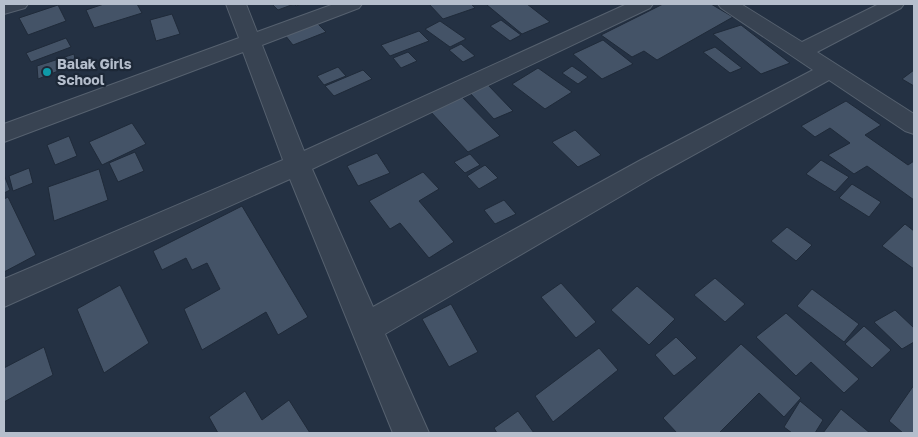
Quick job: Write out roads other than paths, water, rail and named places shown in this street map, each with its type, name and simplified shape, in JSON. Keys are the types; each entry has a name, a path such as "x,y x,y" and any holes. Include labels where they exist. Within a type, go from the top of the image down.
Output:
{"street":[{"path":"4,8 18,4"},
{"path":"236,4 297,165 411,433"},
{"path":"4,132 352,4"},
{"path":"4,293 297,165 644,4"},
{"path":"728,4 914,126"},
{"path":"799,52 894,4"},
{"path":"365,328 648,168 830,70"}],"place":[{"name":"Balak Girls School","path":"47,72"}]}
